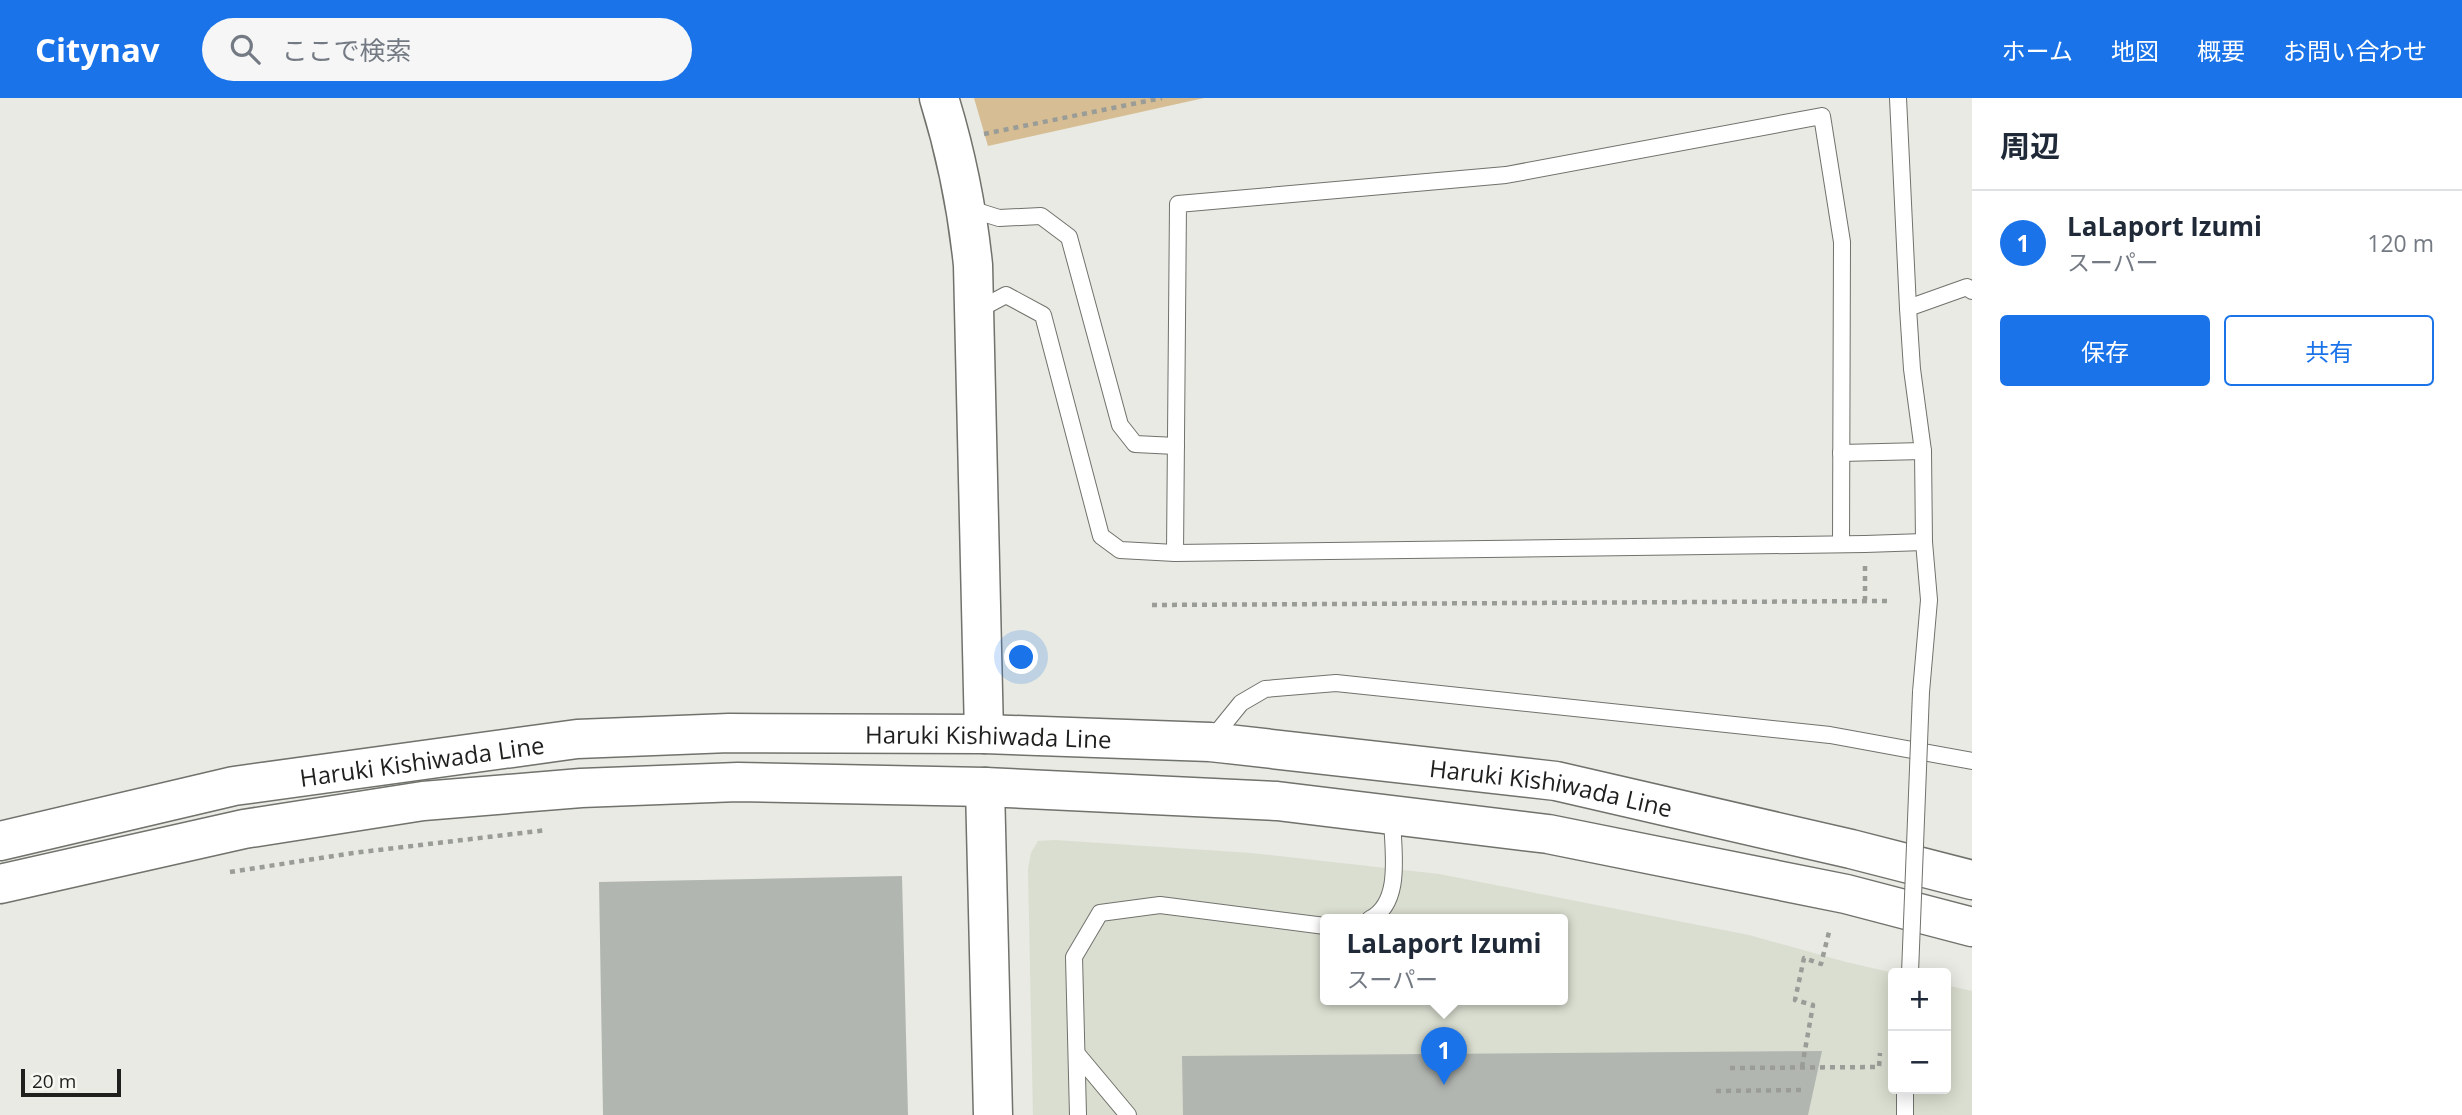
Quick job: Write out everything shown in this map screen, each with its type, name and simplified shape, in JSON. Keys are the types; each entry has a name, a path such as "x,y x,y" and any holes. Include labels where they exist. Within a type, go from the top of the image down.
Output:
{"main road":[{"path":"939,98 953,142 967,208 973,265 984,734"},
{"name":"Haruki Kishiwada Line","path":"0,841 234,786 577,739 729,733 984,734 1210,742 1556,781 1851,849 1972,880"},
{"name":"Haruki Kishiwada Line","path":"0,884 244,829 423,801 581,788 738,782 985,787 1277,801 1548,834 1846,894 1972,928"},
{"path":"985,787 993,1115"}],"lane":[{"path":"1898,98 1912,369 1923,452 1924,542 1929,600 1921,692 1910,968"},
{"path":"1175,553 1178,204 1506,175 1822,116 1842,242 1840,544"},
{"path":"967,208 999,218 1041,216 1069,237 1120,425 1135,444 1176,446"},
{"path":"1908,307 1967,287 1972,291"},
{"path":"974,313 1006,295 1043,315 1101,536 1120,550 1175,553 1924,542"},
{"path":"1841,453 1923,452"},
{"path":"1210,742 1241,703 1265,689 1336,683 1830,735 1972,761"},
{"path":"1380,914 1394,885 1392,815"},
{"path":"1078,1115 1074,957 1100,913 1160,905 1320,925"},
{"path":"1077,1055 1128,1115"},
{"path":"1905,1094 1905,1115"}],"path":[{"path":"953,142 1162,98"},
{"path":"1152,606 1889,601"},
{"path":"218,874 353,853 547,830"},
{"path":"1802,1067 1813,1005 1795,1000 1804,958 1821,964 1831,924"},
{"path":"1730,1068 1879,1067 1880,1053"},
{"path":"1716,1091 1806,1090"}],"shaded area":[{"path":"974,98 1204,98 988,146"},
{"path":"1038,841 1251,853 1439,874 1749,935 1888,972 1888,1094 1951,1094 1951,986 1972,991 1972,1115 1033,1115 1028,869 1031,853"}],"building":[{"path":"902,876 908,1115 603,1115 599,882"},
{"path":"1822,1051 1808,1115 1183,1115 1182,1056"}],"place":[{"name":"LaLaport Izumi","path":"1444,1085"}]}
